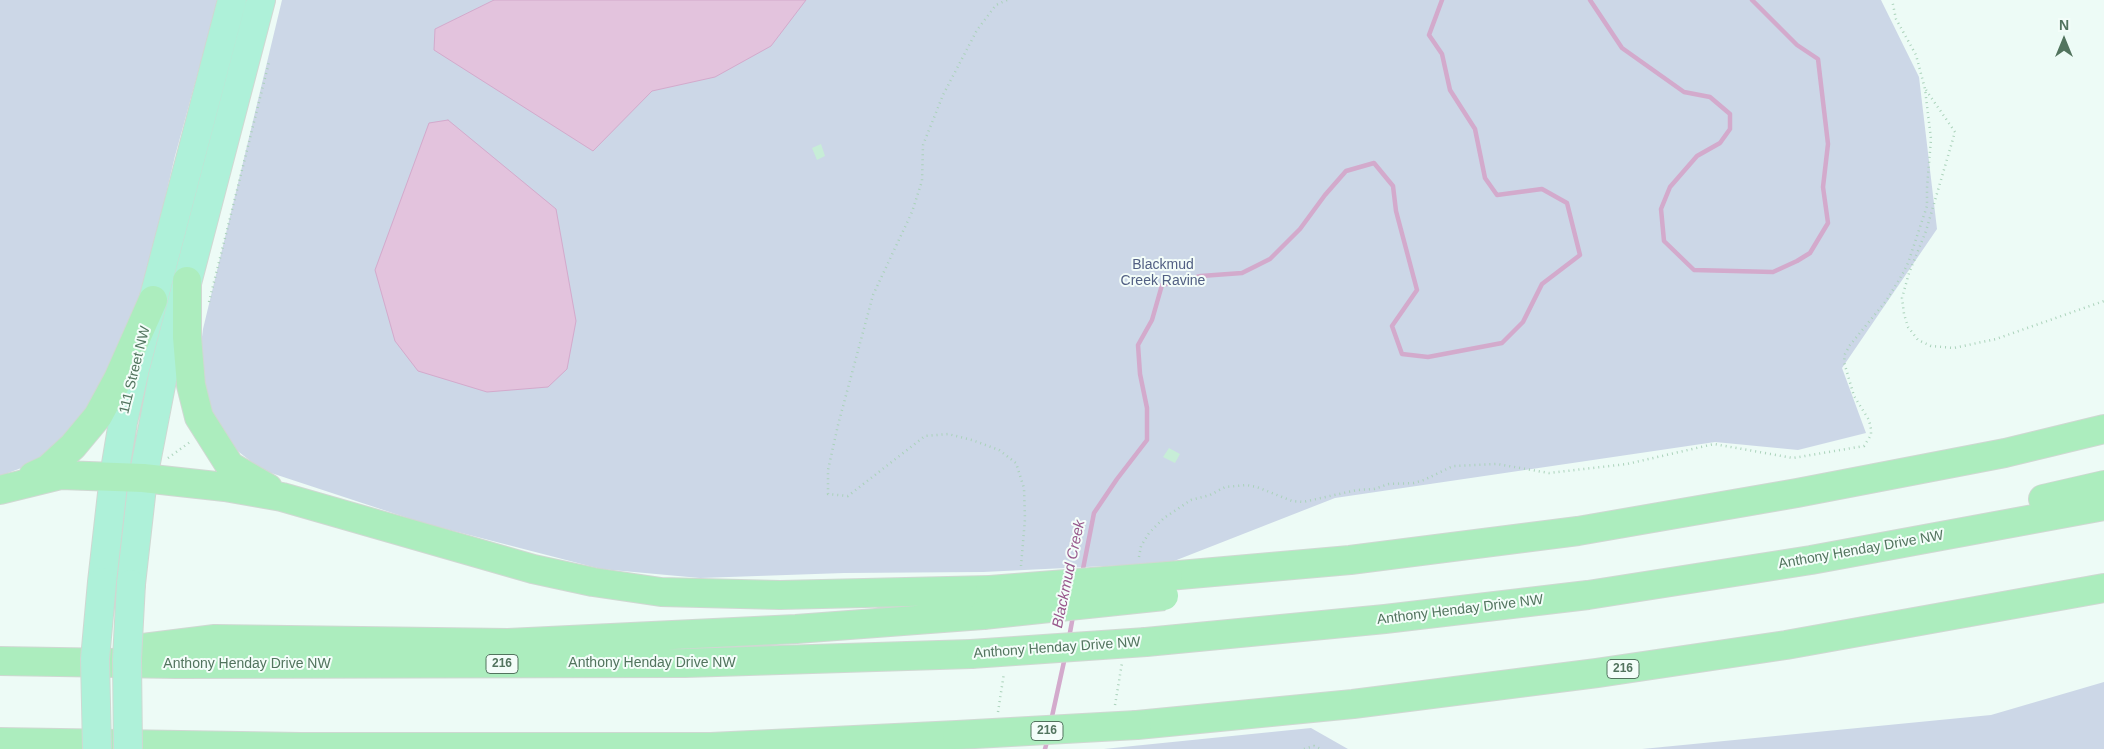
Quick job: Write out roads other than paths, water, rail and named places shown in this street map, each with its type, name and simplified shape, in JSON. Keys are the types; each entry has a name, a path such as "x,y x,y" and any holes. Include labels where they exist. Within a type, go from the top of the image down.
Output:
{"highway":[{"path":"187,281 187,337 191,386 199,417 230,466 282,497"},
{"path":"7,488 48,469 74,446 98,416 118,378 153,300"},
{"path":"32,661 215,640 508,643 796,629 986,602 1166,586 1536,536 1807,491 2005,453 2104,428"},
{"path":"7,488 62,475 114,476 153,470 225,487 282,497 533,569 594,582 661,592 986,602"},
{"path":"1811,560 2104,485"},
{"name":"Anthony Henday Drive NW","path":"0,660 176,664 685,663 971,654 1146,642 1386,619 1588,596 1811,560 2104,506"},
{"name":"216","path":"0,742 301,747 704,748 957,736 1126,719 1354,704 1597,673 1786,645 2104,588"}],"main road":[{"name":"111 Street NW","path":"97,749 95,658 114,476 123,422 232,0"},
{"name":"111 Street NW","path":"128,749 127,659 131,584 153,470 163,376 261,0"}],"waterway":[{"name":"Blackmud Creek","path":"1082,574 1094,513 1147,440 1147,408 1140,374 1138,345 1152,320 1162,285 1201,276 1242,273 1270,259 1300,229 1325,195 1346,171 1374,163 1393,186 1396,211 1417,290 1392,326 1402,354 1428,357 1502,343 1523,322 1542,284 1580,255 1567,203 1542,189 1497,195 1485,178 1475,129 1450,90 1442,54 1429,35 1442,0"},
{"name":"Blackmud Creek","path":"1590,0 1622,48 1684,92 1710,97 1730,114 1730,129 1720,143 1697,156 1670,187 1661,209 1664,241 1694,270 1773,272 1810,253 1828,223 1823,187 1828,144 1818,59 1797,45 1752,0"},
{"name":"Blackmud Creek","path":"1069,638 1073,616"},
{"name":"Blackmud Creek","path":"1051,721 1065,657"},
{"name":"Blackmud Creek","path":"1045,749 1048,738"}],"park label":[{"name":"Blackmud Creek Ravine","path":"1163,274"}]}
